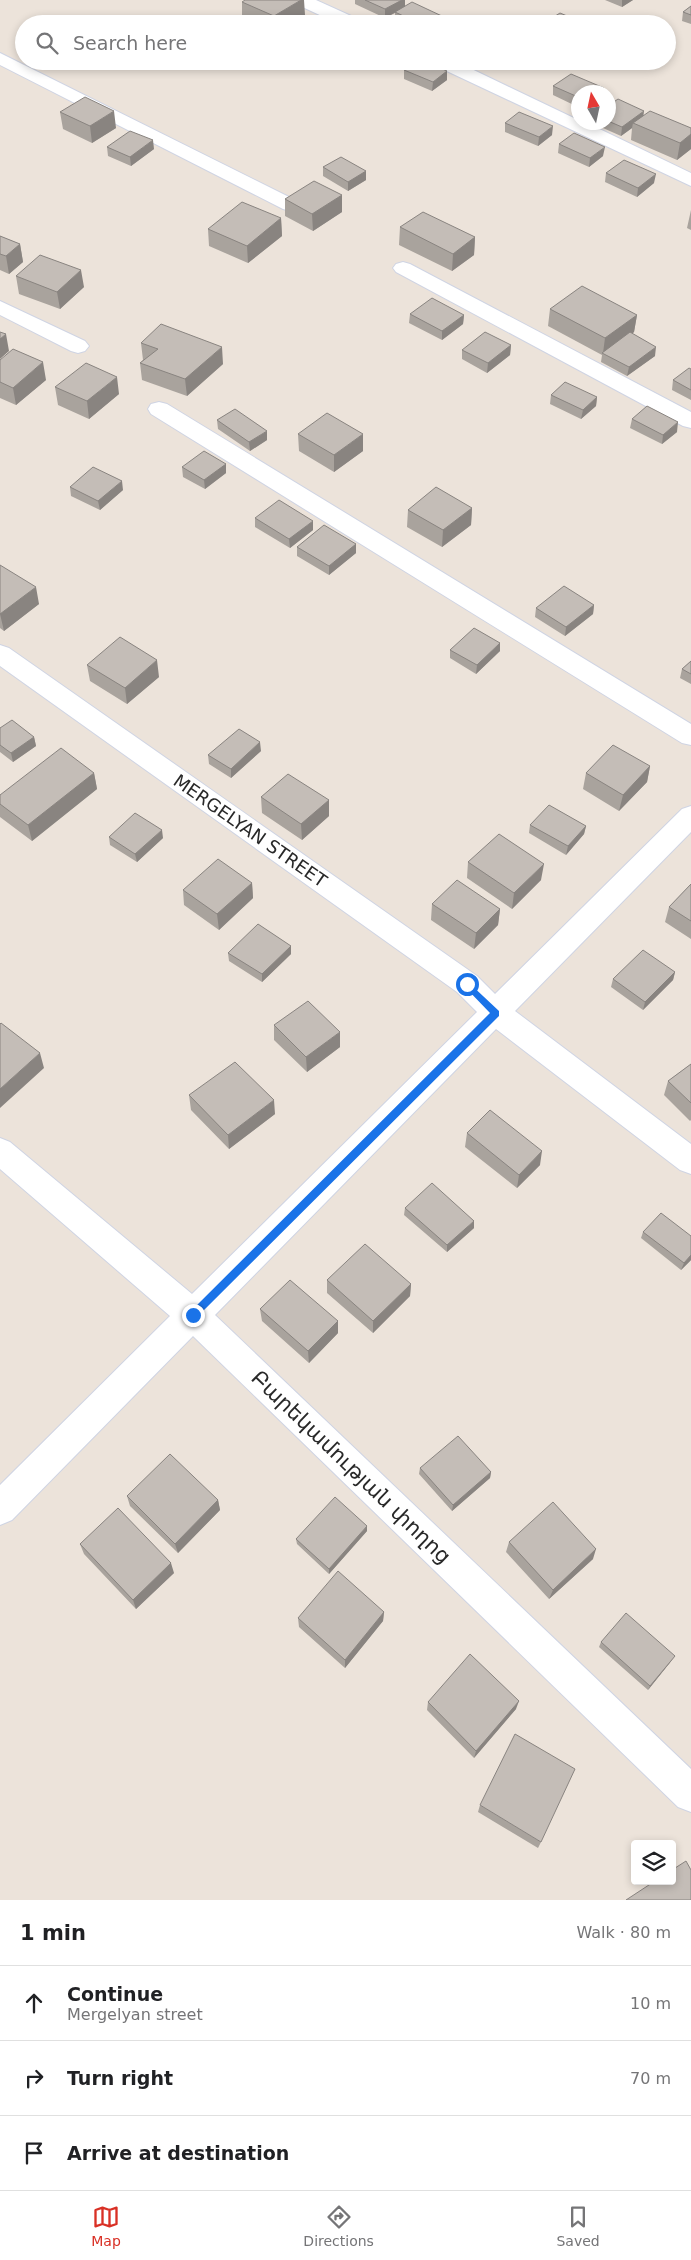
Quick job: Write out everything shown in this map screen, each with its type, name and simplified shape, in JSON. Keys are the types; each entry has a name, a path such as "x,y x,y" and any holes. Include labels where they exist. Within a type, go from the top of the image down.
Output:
{"street":[{"path":"302,0 334,15"},
{"path":"0,58 15,66"},
{"path":"24,70 290,205"},
{"path":"459,70 691,180"},
{"path":"403,268 691,421"},
{"path":"0,307 78,346"},
{"path":"159,409 691,736"},
{"name":"MERGELYAN STREET","path":"0,654 467,984 496,1013 691,1161"},
{"path":"0,1508 691,816"},
{"name":"Բարեկամության փողոց","path":"0,1151 193,1315 691,1794"}],"building":[{"path":"245,0 301,0 276,15 242,2"},
{"path":"365,0 402,0 385,9"},
{"path":"412,2 440,15 401,15 395,12"},
{"path":"691,6 691,15 683,12"},
{"path":"404,70 447,71 433,82"},
{"path":"571,74 597,85 571,85 571,94 553,86"},
{"path":"85,97 114,111 90,126 60,112"},
{"path":"618,99 644,111 622,127 616,124 616,100"},
{"path":"650,111 691,128 691,134 680,143 633,123"},
{"path":"519,112 553,126 539,137 505,123"},
{"path":"130,131 153,140 130,157 107,147"},
{"path":"574,133 605,147 590,158 559,144"},
{"path":"341,157 366,171 348,182 323,167"},
{"path":"624,160 656,174 638,188 606,173"},
{"path":"314,181 342,195 312,214 285,199"},
{"path":"242,202 281,218 247,246 208,229"},
{"path":"423,212 475,237 453,254 400,227"},
{"path":"0,236 20,244 6,256 0,254"},
{"path":"40,255 81,270 57,292 16,276"},
{"path":"582,286 637,315 605,338 550,309"},
{"path":"432,298 464,315 442,331 410,314"},
{"path":"161,324 222,347 185,379 140,363 158,349 141,343"},
{"path":"0,332 6,334 0,339"},
{"path":"485,332 511,345 488,363 462,350"},
{"path":"630,332 656,347 629,367 602,353"},
{"path":"13,349 43,362 13,388 0,382 0,360"},
{"path":"86,363 117,377 87,401 55,387"},
{"path":"689,368 691,369 691,390 673,380"},
{"path":"565,382 597,397 583,410 551,395"},
{"path":"647,406 678,422 663,435 632,419"},
{"path":"235,409 267,431 249,442 217,420"},
{"path":"327,413 363,434 334,455 298,434"},
{"path":"204,451 226,464 204,480 182,467"},
{"path":"93,467 122,481 98,501 70,487"},
{"path":"436,487 472,508 443,530 408,510"},
{"path":"279,500 313,521 289,539 255,518"},
{"path":"324,525 356,544 329,566 297,547"},
{"path":"0,565 36,587 0,614"},
{"path":"564,586 594,605 566,627 536,608"},
{"path":"474,628 500,643 477,665 450,650"},
{"path":"120,637 157,660 125,688 87,665"},
{"path":"691,661 691,674 682,669"},
{"path":"12,720 34,737 11,753 0,745 0,728"},
{"path":"239,729 260,742 231,769 208,755"},
{"path":"613,745 650,766 623,795 586,773"},
{"path":"61,748 94,773 28,825 0,804 0,795"},
{"path":"288,774 329,800 301,824 261,797"},
{"path":"549,805 586,826 568,846 530,825"},
{"path":"135,813 162,830 135,854 109,837"},
{"path":"499,834 544,864 514,893 468,862"},
{"path":"218,859 252,883 217,914 183,890"},
{"path":"457,880 500,909 476,933 432,904"},
{"path":"691,884 691,921 669,907"},
{"path":"258,924 291,946 262,974 228,953"},
{"path":"643,950 675,972 645,1002 613,979"},
{"path":"308,1001 340,1032 306,1057 274,1025"},
{"path":"0,1024 40,1053 0,1089"},
{"path":"235,1062 274,1100 228,1135 189,1095"},
{"path":"691,1064 691,1103 668,1081"},
{"path":"490,1110 542,1151 519,1175 467,1133"},
{"path":"432,1183 474,1221 447,1245 405,1208"},
{"path":"661,1213 691,1236 691,1255 684,1263 643,1232"},
{"path":"365,1244 411,1284 373,1321 327,1280"},
{"path":"290,1280 338,1321 308,1351 260,1309"},
{"path":"458,1436 491,1472 453,1505 420,1468"},
{"path":"170,1454 218,1500 175,1544 127,1496"},
{"path":"335,1497 367,1526 329,1569 296,1539"},
{"path":"553,1502 596,1549 553,1590 509,1542"},
{"path":"118,1508 171,1563 133,1600 80,1544"},
{"path":"338,1571 384,1612 345,1660 298,1618"},
{"path":"626,1613 675,1656 650,1686 601,1642"},
{"path":"470,1654 519,1701 476,1751 428,1702"},
{"path":"515,1734 575,1769 541,1842 480,1805"},
{"path":"686,1861 691,1870 691,1900 626,1900 649,1885 676,1885 676,1867"}],"route":[{"path":"193,1315 496,1013 467,984"}]}
